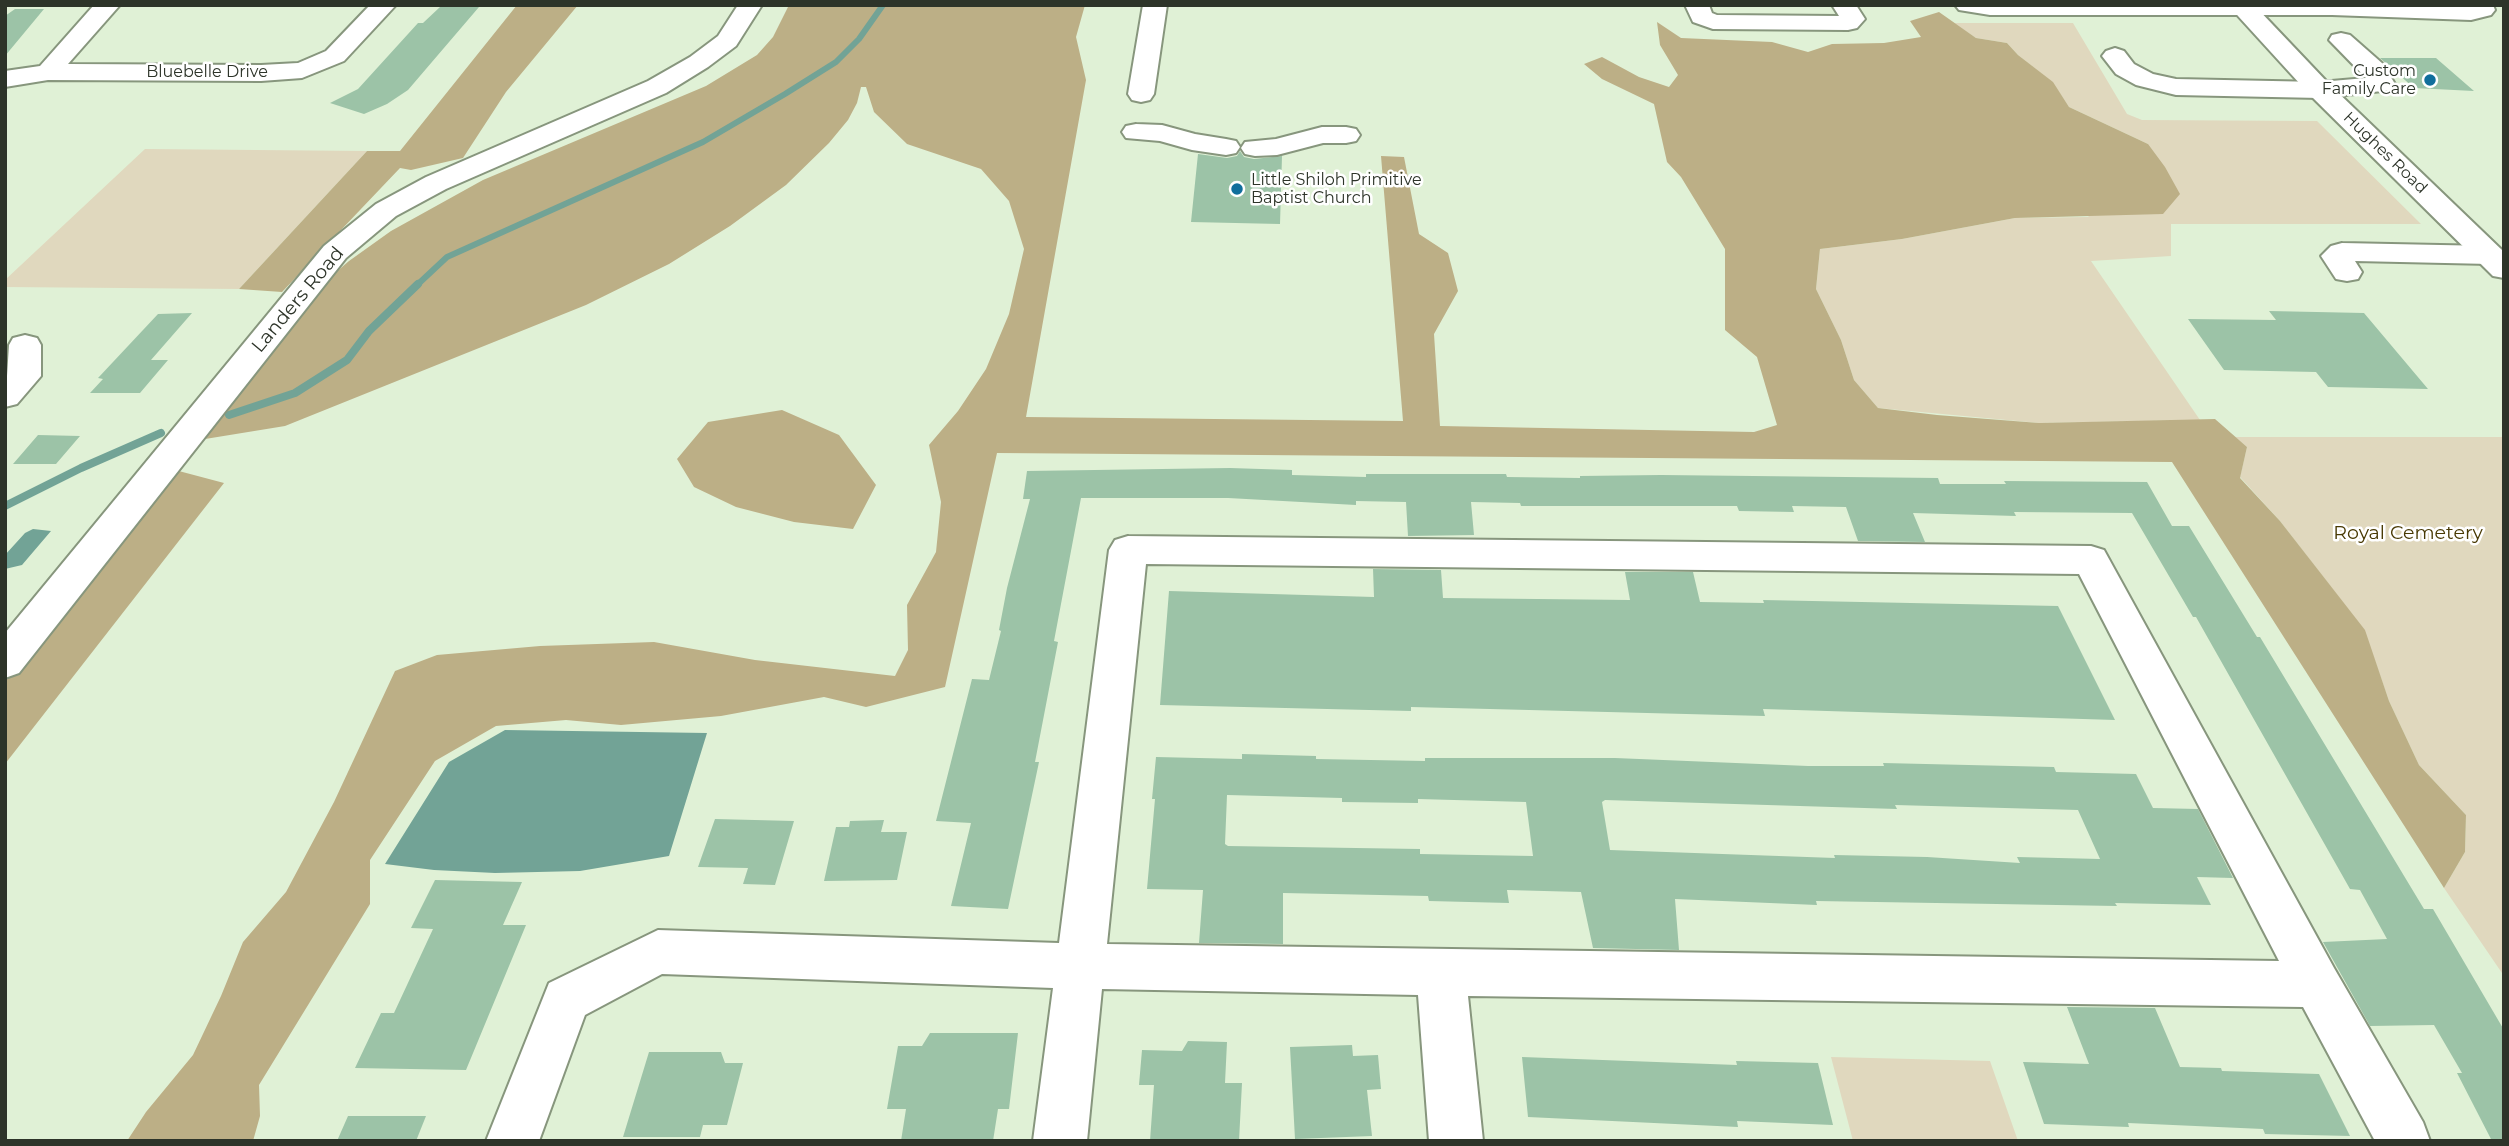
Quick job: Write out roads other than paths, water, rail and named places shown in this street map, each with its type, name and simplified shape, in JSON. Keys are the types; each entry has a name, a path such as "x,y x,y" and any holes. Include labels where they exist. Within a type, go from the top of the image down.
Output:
{"street":[{"path":"48,72 89,23 108,5"},
{"name":"Bluebelle Drive","path":"5,79 48,72 261,73 302,70 335,56 384,5"},
{"name":"Landers Road","path":"5,662 335,252 386,210 436,183 657,87 699,62 727,41 750,5"},
{"path":"1141,94 1155,5"},
{"path":"1697,5 1702,17 1713,22 1848,23 1853,19 1844,5"},
{"path":"1970,6 2241,6 2471,13 2483,10 2481,5"},
{"name":"Hughes Road","path":"2241,6 2320,90 2497,262"},
{"path":"2115,56 2125,69 2145,80 2176,87 2320,90 2382,83 2374,69 2341,40"},
{"path":"1136,132 1161,133 1192,142 1226,147"},
{"path":"1255,148 1277,147 1322,135 1346,135"},
{"path":"2347,272 2336,256 2342,252 2497,262"},
{"path":"5,396 24,376 24,345"},
{"path":"1060,1141 1128,550 2091,560 2317,984 2404,1141"},
{"path":"512,1141 566,999 658,952 1079,966 1441,973 2317,984"},
{"path":"1441,973 1456,1141"}],"water":[{"path":"33,529 51,531 22,565 5,569 5,555 25,533"},
{"path":"505,730 707,733 669,856 580,871 495,873 385,864 449,762"}],"waterway":[{"path":"416,286 447,257 703,142 785,94 836,62 859,39 883,5"},
{"path":"229,415 295,393 347,360 369,331 418,284"},
{"path":"5,506 81,468 161,433"}],"place":[{"name":"Custom Family Care","path":"2430,80"},
{"name":"Little Shiloh Primitive Baptist Church","path":"1237,189"}],"park label":[{"name":"Royal Cemetery","path":"2408,533"}]}
